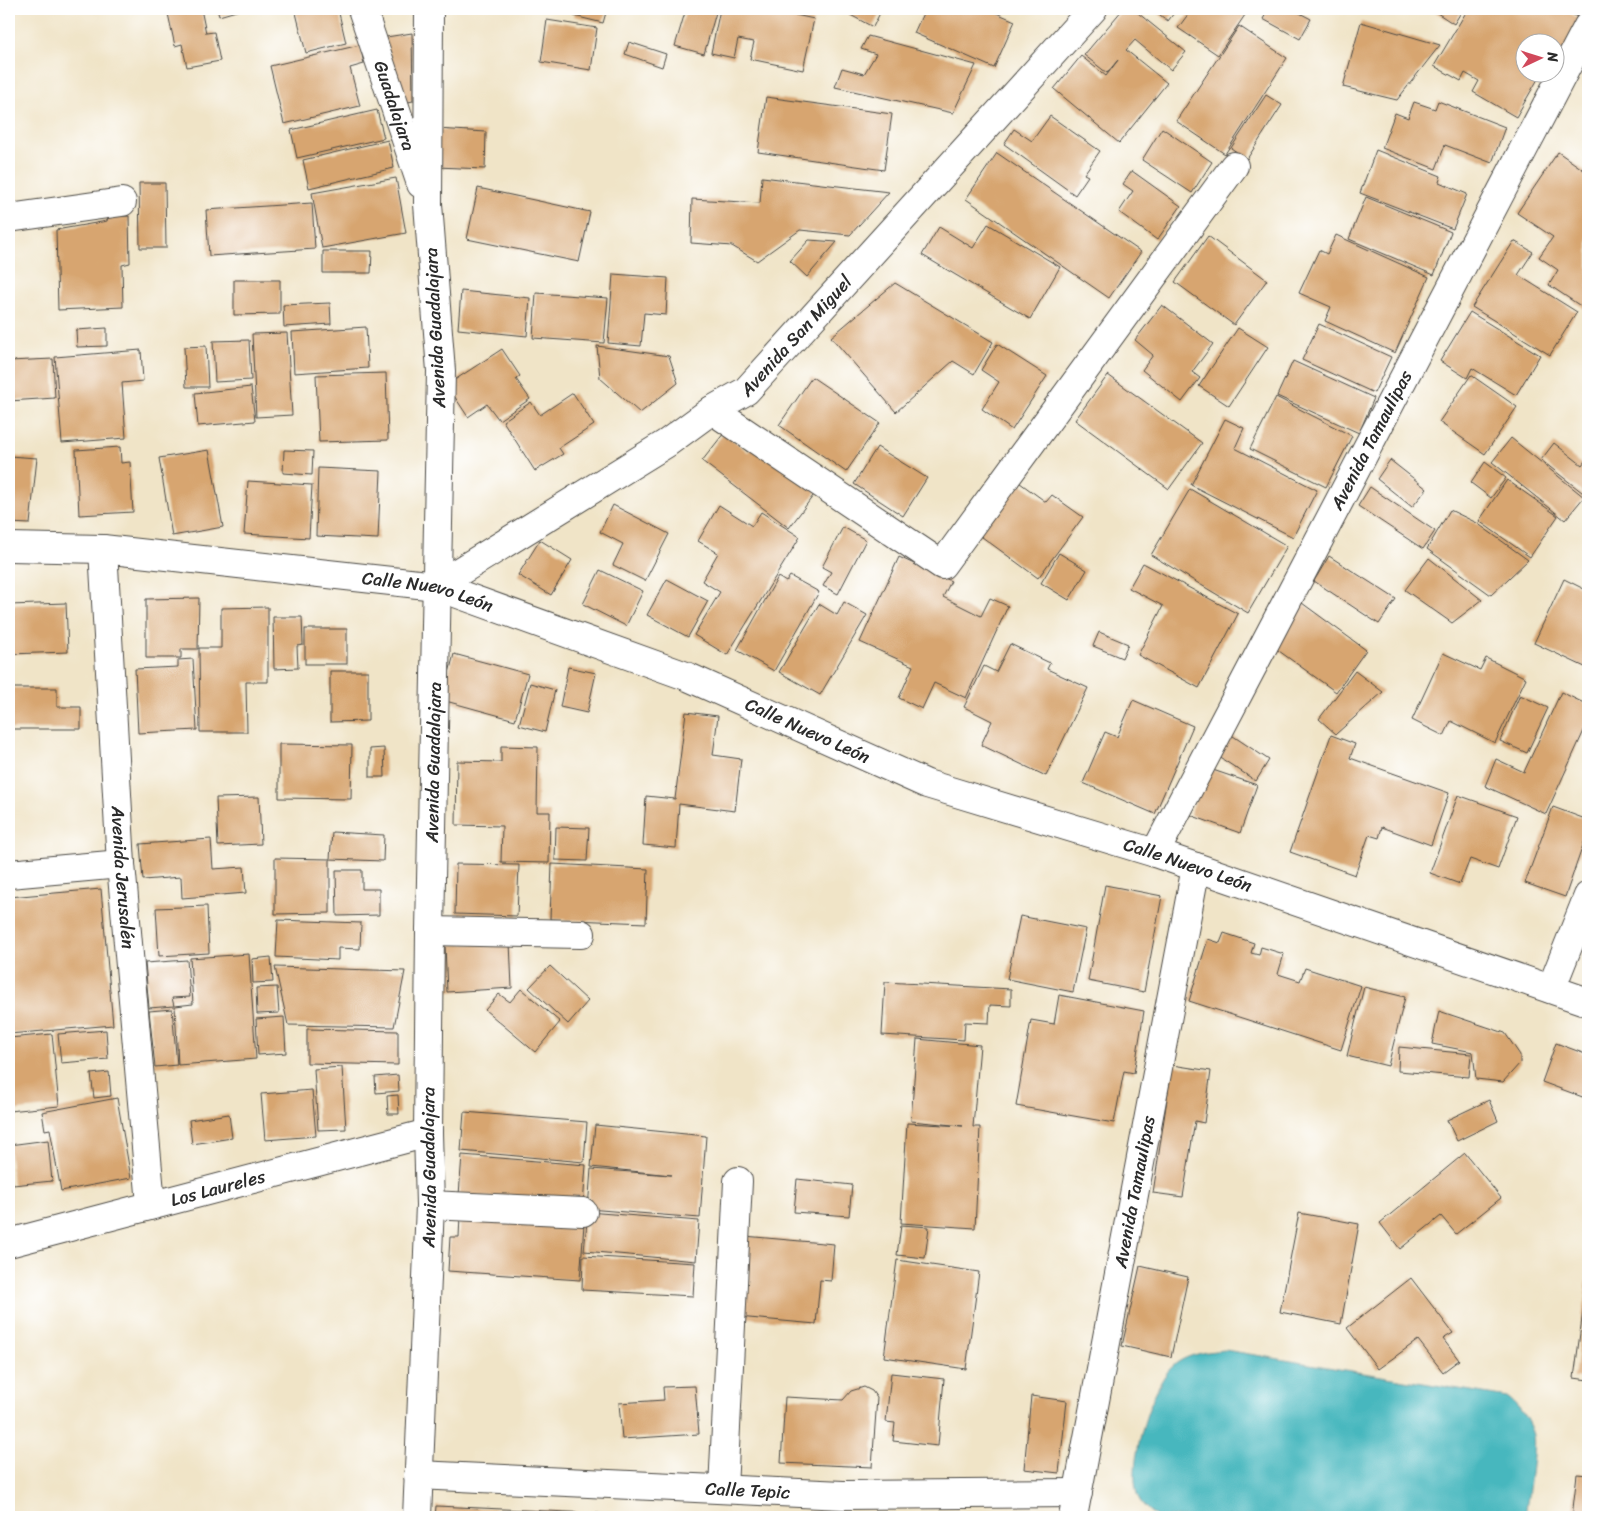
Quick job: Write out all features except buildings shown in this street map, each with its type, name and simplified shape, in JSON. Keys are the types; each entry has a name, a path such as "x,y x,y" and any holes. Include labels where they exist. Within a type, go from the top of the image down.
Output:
{"street":[{"name":"Guadalajara","path":"362,9 428,204"},
{"name":"Avenida Guadalajara","path":"418,1517 418,1475 430,1205 428,1133 430,931 441,371 428,204 429,9"},
{"name":"Avenida San Miguel","path":"436,586 668,443 712,410 746,391 1093,9"},
{"name":"Avenida Tamaulipas","path":"1155,853 1588,26"},
{"path":"712,410 942,565 1234,166"},
{"path":"9,218 122,202"},
{"name":"Calle Nuevo León","path":"9,547 103,548 436,586 686,676 927,784 1155,853 1588,1002"},
{"name":"Avenida Jerusalén","path":"103,548 121,864 151,1204"},
{"path":"9,874 121,864"},
{"name":"Avenida Tamaulipas","path":"1075,1505 1196,867"},
{"path":"1550,989 1588,896"},
{"path":"430,931 581,934"},
{"name":"Los Laureles","path":"9,1242 428,1133"},
{"path":"723,1489 738,1181"},
{"path":"430,1205 583,1212"},
{"name":"Calle Tepic","path":"418,1475 1075,1505"}],"water":[{"path":"1225,1350 1507,1397 1516,1404 1523,1414 1533,1435 1532,1463 1525,1517 1157,1517 1140,1501 1135,1481 1138,1448 1154,1395 1169,1370 1181,1360 1202,1353"}]}
